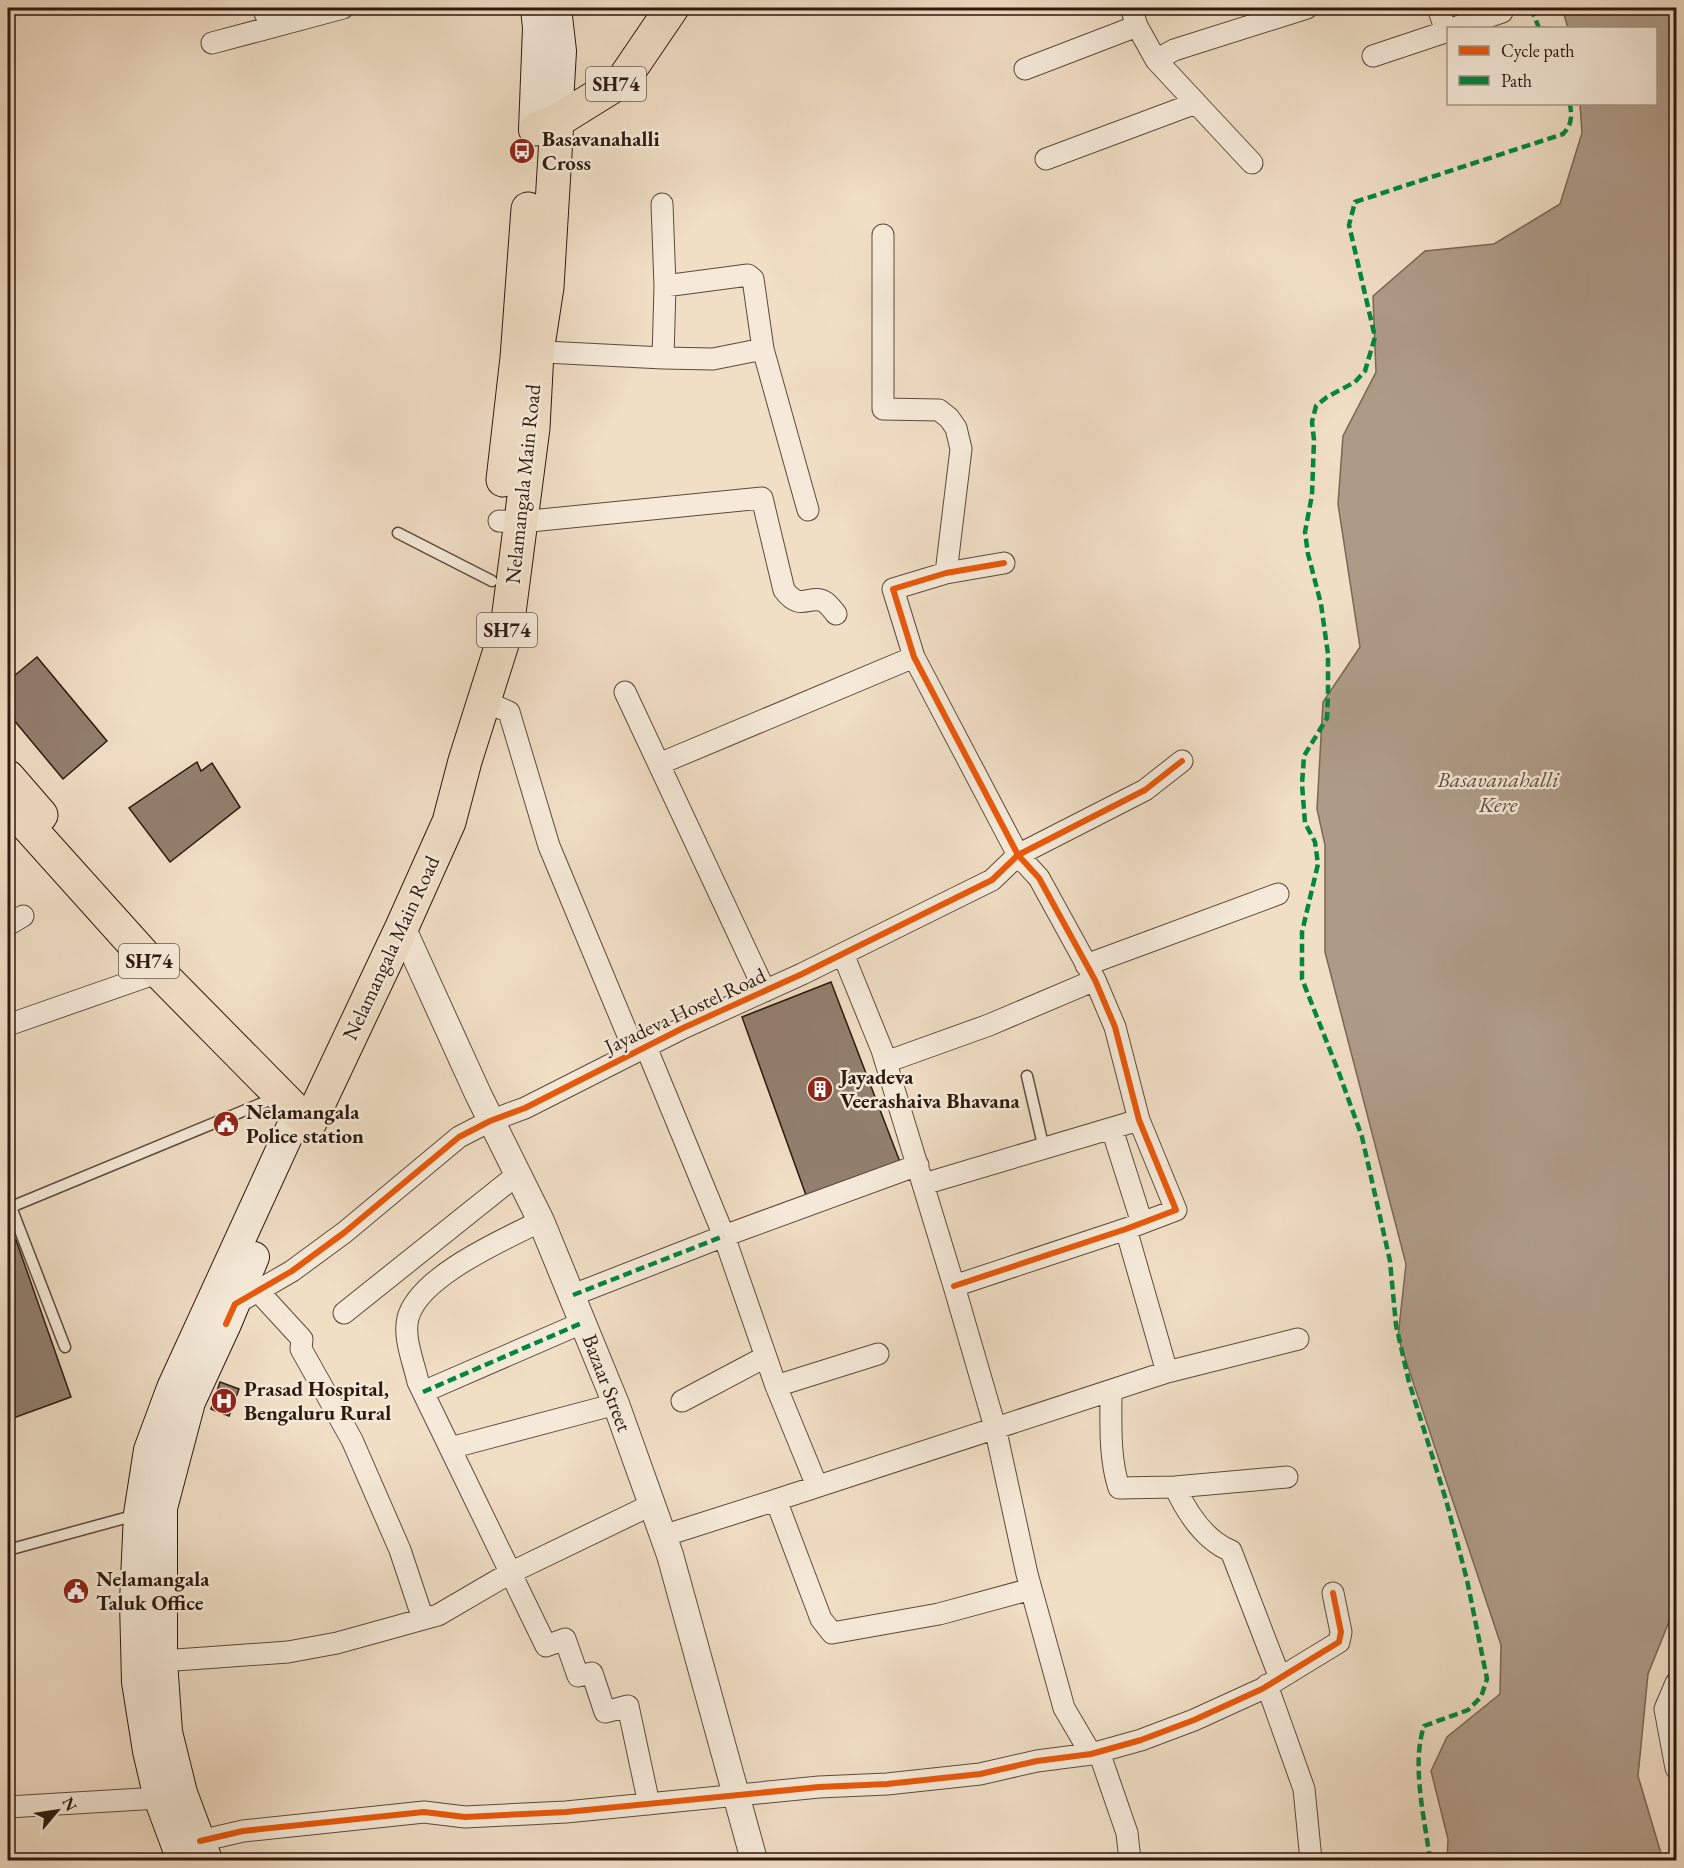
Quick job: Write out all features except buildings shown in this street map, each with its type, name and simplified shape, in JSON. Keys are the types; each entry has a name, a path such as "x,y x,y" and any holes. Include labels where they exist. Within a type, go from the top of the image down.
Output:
{"main road":[{"path":"536,8 545,125"},
{"path":"545,125 561,51 556,8"},
{"name":"SH74","path":"527,351 545,125 623,80 672,8"},
{"name":"Nelamangala Main Road","path":"196,1854 170,1795 162,1661 162,1508 190,1402 226,1324 302,1106 402,927 449,822 465,761 507,628 509,521 533,428 527,351"},
{"name":"SH74","path":"10,812 302,1106 442,784 487,626 492,581 509,521"},
{"name":"SH74","path":"8,777 167,969"},
{"path":"170,1795 148,1751 137,1682 135,1602 139,1514 149,1450 172,1388 302,1106"}],"street":[{"path":"212,43 267,17 343,8"},
{"path":"1156,60 1174,50 1307,8"},
{"path":"1438,8 1448,27"},
{"path":"1459,27 1502,12"},
{"path":"1024,69 1134,17 1156,60 1251,163"},
{"path":"1373,56 1447,31"},
{"path":"1046,159 1196,103"},
{"path":"662,204 665,286 663,358"},
{"path":"883,235 883,408 939,410 956,428 961,449 946,573"},
{"path":"665,286 748,275 753,279 764,350 808,510"},
{"path":"527,351 713,359 764,350"},
{"path":"509,521 762,498 784,590 791,599 797,602 821,600 836,614"},
{"path":"954,1286 1176,1210 1139,1120 1115,1027 1090,972 1039,878 1018,855 914,657 893,589 946,573 1004,563"},
{"path":"659,764 914,657"},
{"path":"625,692 765,991"},
{"path":"484,701 509,712 549,846 724,1236 765,1358 817,1486"},
{"name":"Jayadeva Hostel Road","path":"226,1324 235,1304 292,1271 345,1232 459,1137 490,1121 525,1108 640,1049 843,954 992,880 1018,855 1145,790 1182,761"},
{"path":"885,1062 989,1025 1090,972 1278,894"},
{"name":"Bazaar Street","path":"402,927 490,1121 542,1221 616,1404 663,1536 754,1860"},
{"path":"843,954 885,1062 954,1286 995,1427 1031,1589 1064,1708 1095,1753 1127,1833 1130,1860"},
{"path":"8,1026 167,969"},
{"path":"573,1295 724,1236 921,1175 1044,1149 1139,1120"},
{"path":"1112,1128 1167,1372"},
{"path":"344,1313 518,1174"},
{"path":"542,1221 469,1257 441,1278 416,1302 408,1319 408,1340 418,1382 546,1646 566,1639 578,1676 592,1672 605,1712 628,1706 649,1804"},
{"path":"258,1291 302,1339 301,1348 352,1440 383,1510 400,1550 423,1619"},
{"path":"423,1392 584,1322"},
{"path":"663,1536 1167,1372 1298,1339"},
{"path":"776,1386 878,1354"},
{"path":"682,1401 765,1358"},
{"path":"1111,1391 1112,1446 1115,1475 1119,1488 1175,1487 1287,1478"},
{"path":"450,1448 616,1404"},
{"path":"1175,1487 1187,1513 1217,1546 1231,1551 1274,1681 1304,1789 1311,1860"},
{"path":"776,1500 820,1619 832,1633 939,1614 1031,1589"},
{"path":"162,1661 288,1652 337,1643 438,1615 510,1573 653,1504"},
{"path":"196,1854 243,1831 424,1812 465,1817 566,1812 819,1787 887,1784 980,1774 1037,1761 1095,1753 1141,1740 1194,1720 1274,1681 1339,1642 1341,1632 1333,1593"},
{"path":"1677,1683 1665,1709 1677,1768"},
{"path":"8,1807 170,1795"}],"lane":[{"path":"398,533 492,581"},
{"path":"1026,1076 1044,1149"},
{"path":"65,1347 9,1206 302,1106"},
{"path":"8,1550 121,1521 139,1514"}],"water":[{"name":"Basavanahalli Kere","path":"1562,8 1676,8 1676,1609 1648,1674 1638,1776 1663,1860 1447,1860 1448,1839 1431,1771 1447,1737 1500,1694 1501,1645 1398,1337 1406,1264 1325,952 1325,845 1317,809 1323,702 1360,647 1338,504 1343,436 1376,372 1373,296 1425,251 1494,244 1560,204 1582,133 1580,105 1657,105 1657,27 1568,27"}],"marked path":[{"path":"1531,8 1539,27"},
{"path":"1430,1860 1419,1775 1420,1741 1424,1726 1468,1710 1481,1697 1487,1679 1467,1580 1446,1500 1409,1382 1396,1325 1390,1261 1362,1137 1302,979 1302,932 1318,864 1315,842 1305,823 1302,784 1304,756 1327,718 1328,694 1328,654 1321,604 1308,554 1305,532 1312,495 1314,440 1312,422 1316,406 1327,397 1355,382 1365,371 1375,337 1349,225 1355,202 1563,134 1571,120 1570,105"},
{"path":"573,1295 724,1236"},
{"path":"423,1392 584,1322"}],"cycle path":[{"path":"954,1286 1176,1210 1139,1120 1115,1027 1095,980 1039,878 1018,855 914,657 893,589 946,573 1004,563"},
{"path":"226,1324 235,1304 292,1271 345,1232 459,1137 490,1121 525,1108 683,1028 802,974 992,880 1018,855 1145,790 1182,761"},
{"path":"200,1841 243,1831 424,1812 465,1817 566,1812 819,1787 887,1784 980,1774 1037,1761 1091,1754 1141,1740 1194,1720 1262,1689 1339,1642 1341,1632 1333,1593"}],"place":[{"name":"Basavanahalli Cross","path":"522,151"},
{"name":"Jayadeva Veerashaiva Bhavana","path":"820,1089"},
{"name":"Nelamangala Police station","path":"226,1124"},
{"name":"Prasad Hospital, Bengaluru Rural","path":"224,1401"},
{"name":"Nelamangala Taluk Office","path":"76,1591"}]}
